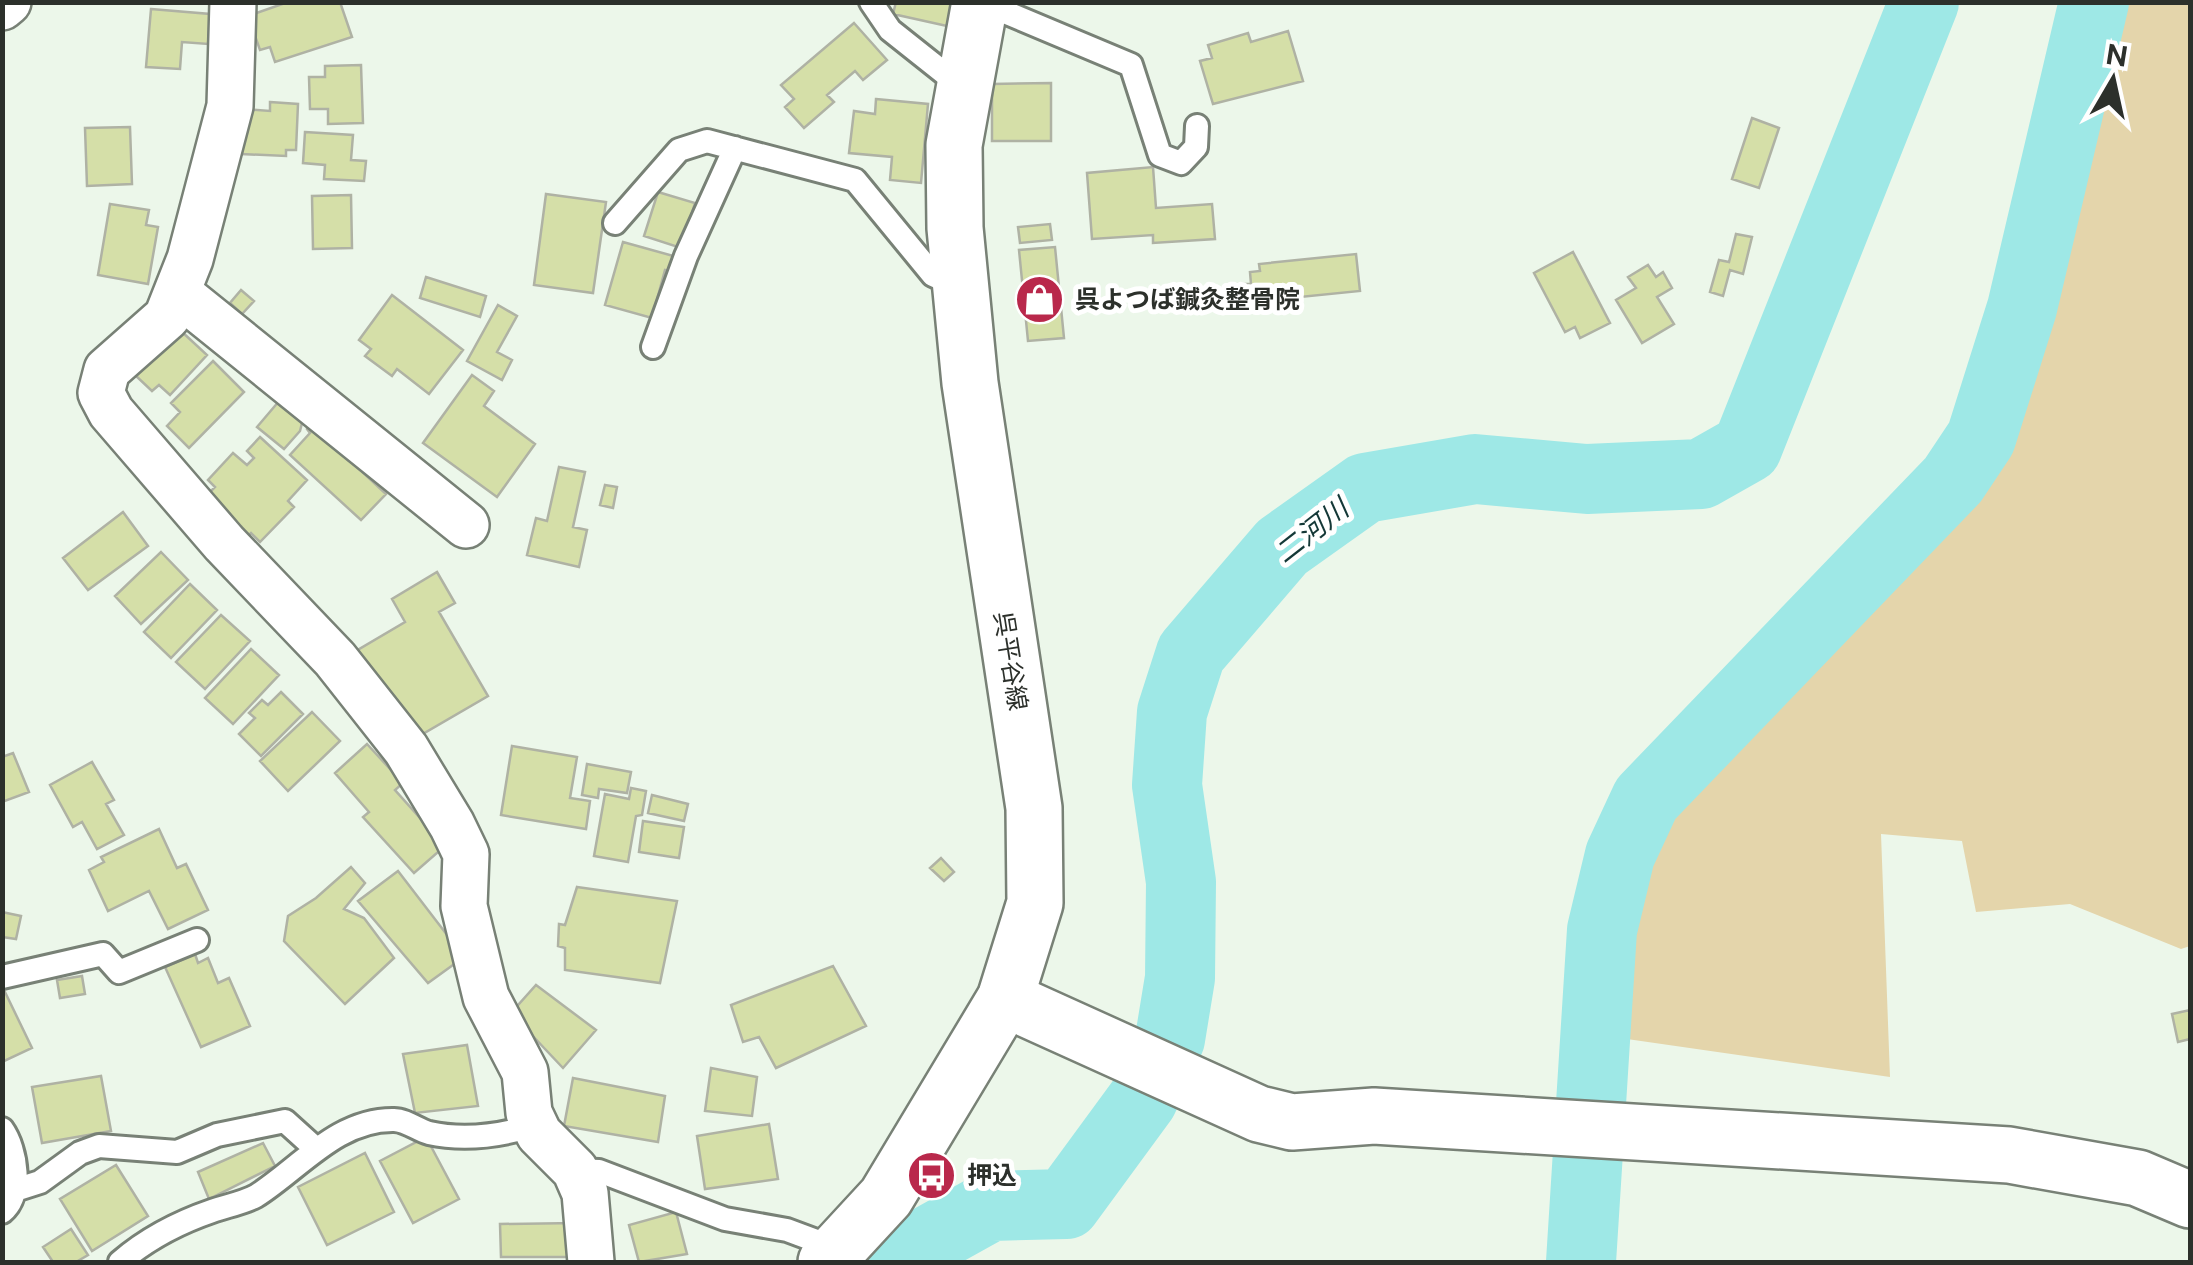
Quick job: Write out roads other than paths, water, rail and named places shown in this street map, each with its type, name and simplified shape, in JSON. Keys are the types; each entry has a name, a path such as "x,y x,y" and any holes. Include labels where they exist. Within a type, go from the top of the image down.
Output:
{"main road":[{"name":"呉平谷線","path":"832,1256 886,1197 1024,1007 1035,903 1034,808 970,383 960,288 954,145 981,2"},
{"path":"1024,1007 1258,1114 1292,1122 1374,1116 2009,1155 2138,1178 2190,1200"}],"street":[{"path":"235,3 230,106 190,259 167,317 107,370 101,393 111,412 224,542 347,674 406,748 452,824 466,854 464,906 486,996 525,1072 535,1125 576,1170 586,1193 591,1262"},
{"path":"177,292 466,524"}],"lane":[{"path":"871,2 890,30 964,88"},
{"path":"981,2 1131,65 1160,155 1181,163 1196,148 1197,126"},
{"path":"615,223 679,150 707,141 855,180 932,275 960,288"},
{"path":"653,347 686,256 735,148"},
{"path":"2,977 103,954 119,972 198,940"},
{"path":"120,1262 171,1225 253,1198 338,1136 397,1119 427,1132 459,1137 501,1136 535,1125"},
{"path":"15,1190 40,1182 80,1153 99,1146 177,1152 216,1135 286,1121 316,1149"},
{"path":"2,1129 14,1164 15,1190 11,1205 2,1212"},
{"path":"576,1170 599,1171 725,1219 787,1230 832,1256"}],"waterway":[{"name":"二河川","path":"904,1262 926,1242 991,1206 1066,1204 1143,1099 1170,1039 1180,978 1181,882 1167,785 1172,712 1191,653 1282,547 1365,488 1475,469 1587,479 1701,474 1747,448 1924,2"},
{"path":"1581,1262 1602,930 1620,855 1646,799 1953,480 1981,438 2022,308 2094,2"}],"place":[{"name":"呉よつば鍼灸整骨院","path":"1040,299"},
{"name":"押込","path":"932,1175"}]}
